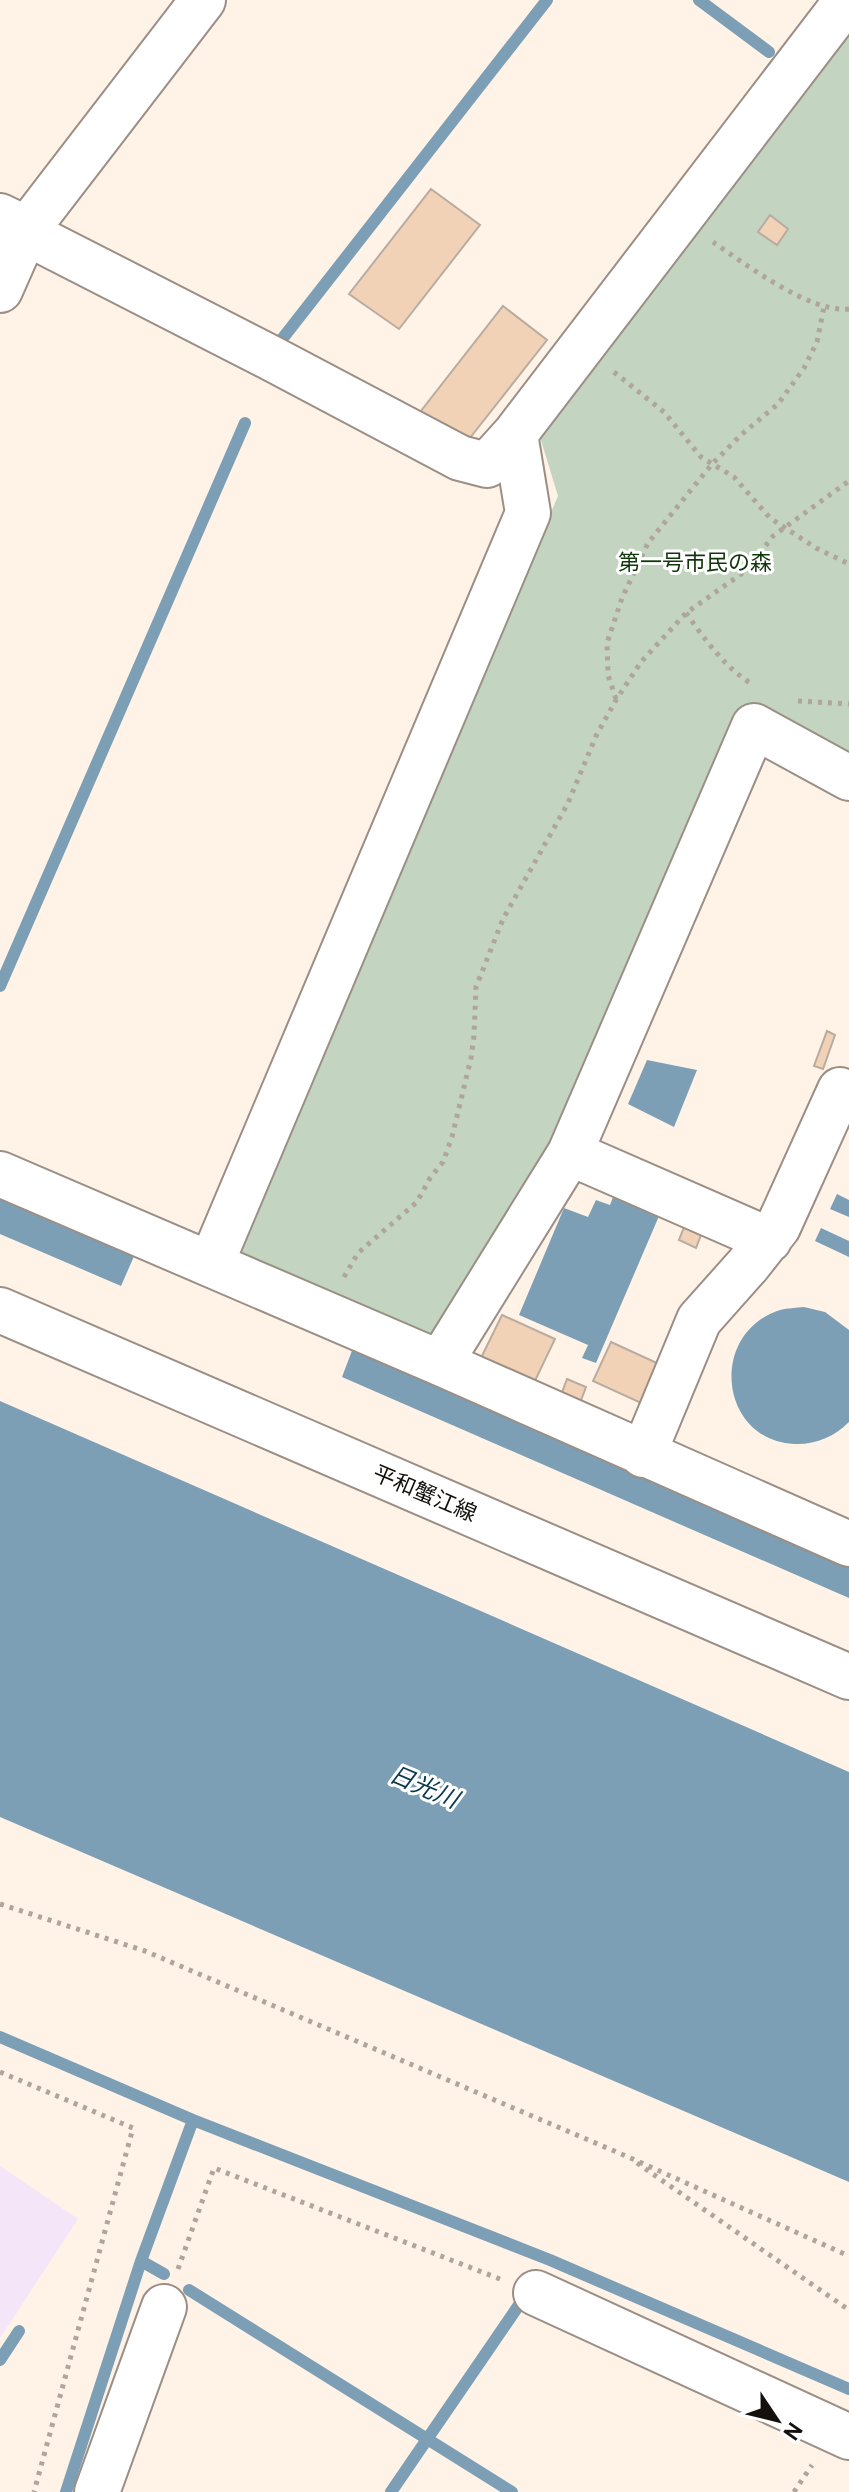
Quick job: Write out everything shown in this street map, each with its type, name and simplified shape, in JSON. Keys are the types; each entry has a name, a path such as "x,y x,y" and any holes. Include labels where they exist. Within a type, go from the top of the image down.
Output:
{"street":[{"path":"0,290 13,222 203,0"},
{"path":"13,222 44,242 460,458 487,465 515,434 847,0"},
{"path":"211,1264 528,513 515,434"},
{"path":"440,1363 570,1153 754,726 849,778"},
{"path":"643,1455 699,1320 778,1227 840,1090 849,1094"},
{"path":"570,1153 769,1240"},
{"path":"0,1174 440,1363 849,1544"},
{"name":"平和蟹江線","path":"0,1310 849,1677"},
{"path":"536,2293 849,2437"},
{"path":"97,2492 164,2307"}],"path":[{"path":"680,218 763,277 815,304 849,309"},
{"path":"616,700 608,675 607,643 622,598 648,543 712,464 778,404 804,368 817,342 824,307"},
{"path":"582,347 664,412 701,457 734,477 770,518 816,548 849,564"},
{"path":"324,1313 358,1253 417,1202 443,1162 471,1058 476,987 503,919 568,803 596,736 616,700 641,662 686,613 747,570 773,536 849,481"},
{"path":"686,613 707,642 742,678 756,686"},
{"path":"794,701 849,704"},
{"path":"0,1904 145,1951 626,2156 849,2256"},
{"path":"0,2072 133,2128 34,2492"},
{"path":"626,2156 849,2310"},
{"path":"164,2307 214,2168 536,2293"}],"shaded area":[{"path":"0,2166 78,2219 0,2338"}],"green space":[{"name":"第一号市民の森","path":"849,37 849,765 747,706 579,1105 439,1339 242,1253 239,1237 558,496 540,437"}],"water":[{"path":"647,1060 697,1070 674,1127 628,1104"},
{"path":"616,1189 662,1209 596,1363 582,1358 588,1345 519,1315 564,1208 588,1217 596,1200 610,1205"},
{"path":"837,1194 849,1200 849,1217 830,1209"},
{"path":"0,1196 135,1254 121,1286 0,1234"},
{"path":"821,1228 849,1241 849,1257 815,1241"},
{"path":"804,1307 825,1312 849,1330 849,1422 824,1439 794,1444 769,1438 750,1425 738,1406 732,1384 733,1361 741,1340 757,1322 780,1310"},
{"path":"353,1348 849,1565 849,1598 342,1377"},
{"name":"日光川","path":"0,1401 849,1772 849,2182 0,1817"}],"building":[{"path":"431,189 480,225 399,329 349,294"},
{"path":"770,215 788,229 777,245 758,232"},
{"path":"503,306 547,340 462,448 417,416"},
{"path":"827,1031 835,1035 823,1069 814,1066"},
{"path":"686,1222 703,1230 696,1248 679,1240"},
{"path":"502,1315 555,1339 533,1385 480,1360"},
{"path":"611,1342 659,1364 641,1403 593,1381"},
{"path":"567,1379 586,1387 580,1403 561,1395"}],"waterway":[{"path":"279,343 547,0"},
{"path":"699,0 769,52"},
{"path":"0,986 245,423"},
{"path":"0,2037 193,2120 550,2260 849,2389"},
{"path":"66,2492 141,2261 193,2120"},
{"path":"141,2261 164,2274"},
{"path":"189,2290 512,2492"},
{"path":"391,2492 521,2302"},
{"path":"0,2360 19,2331"}]}
